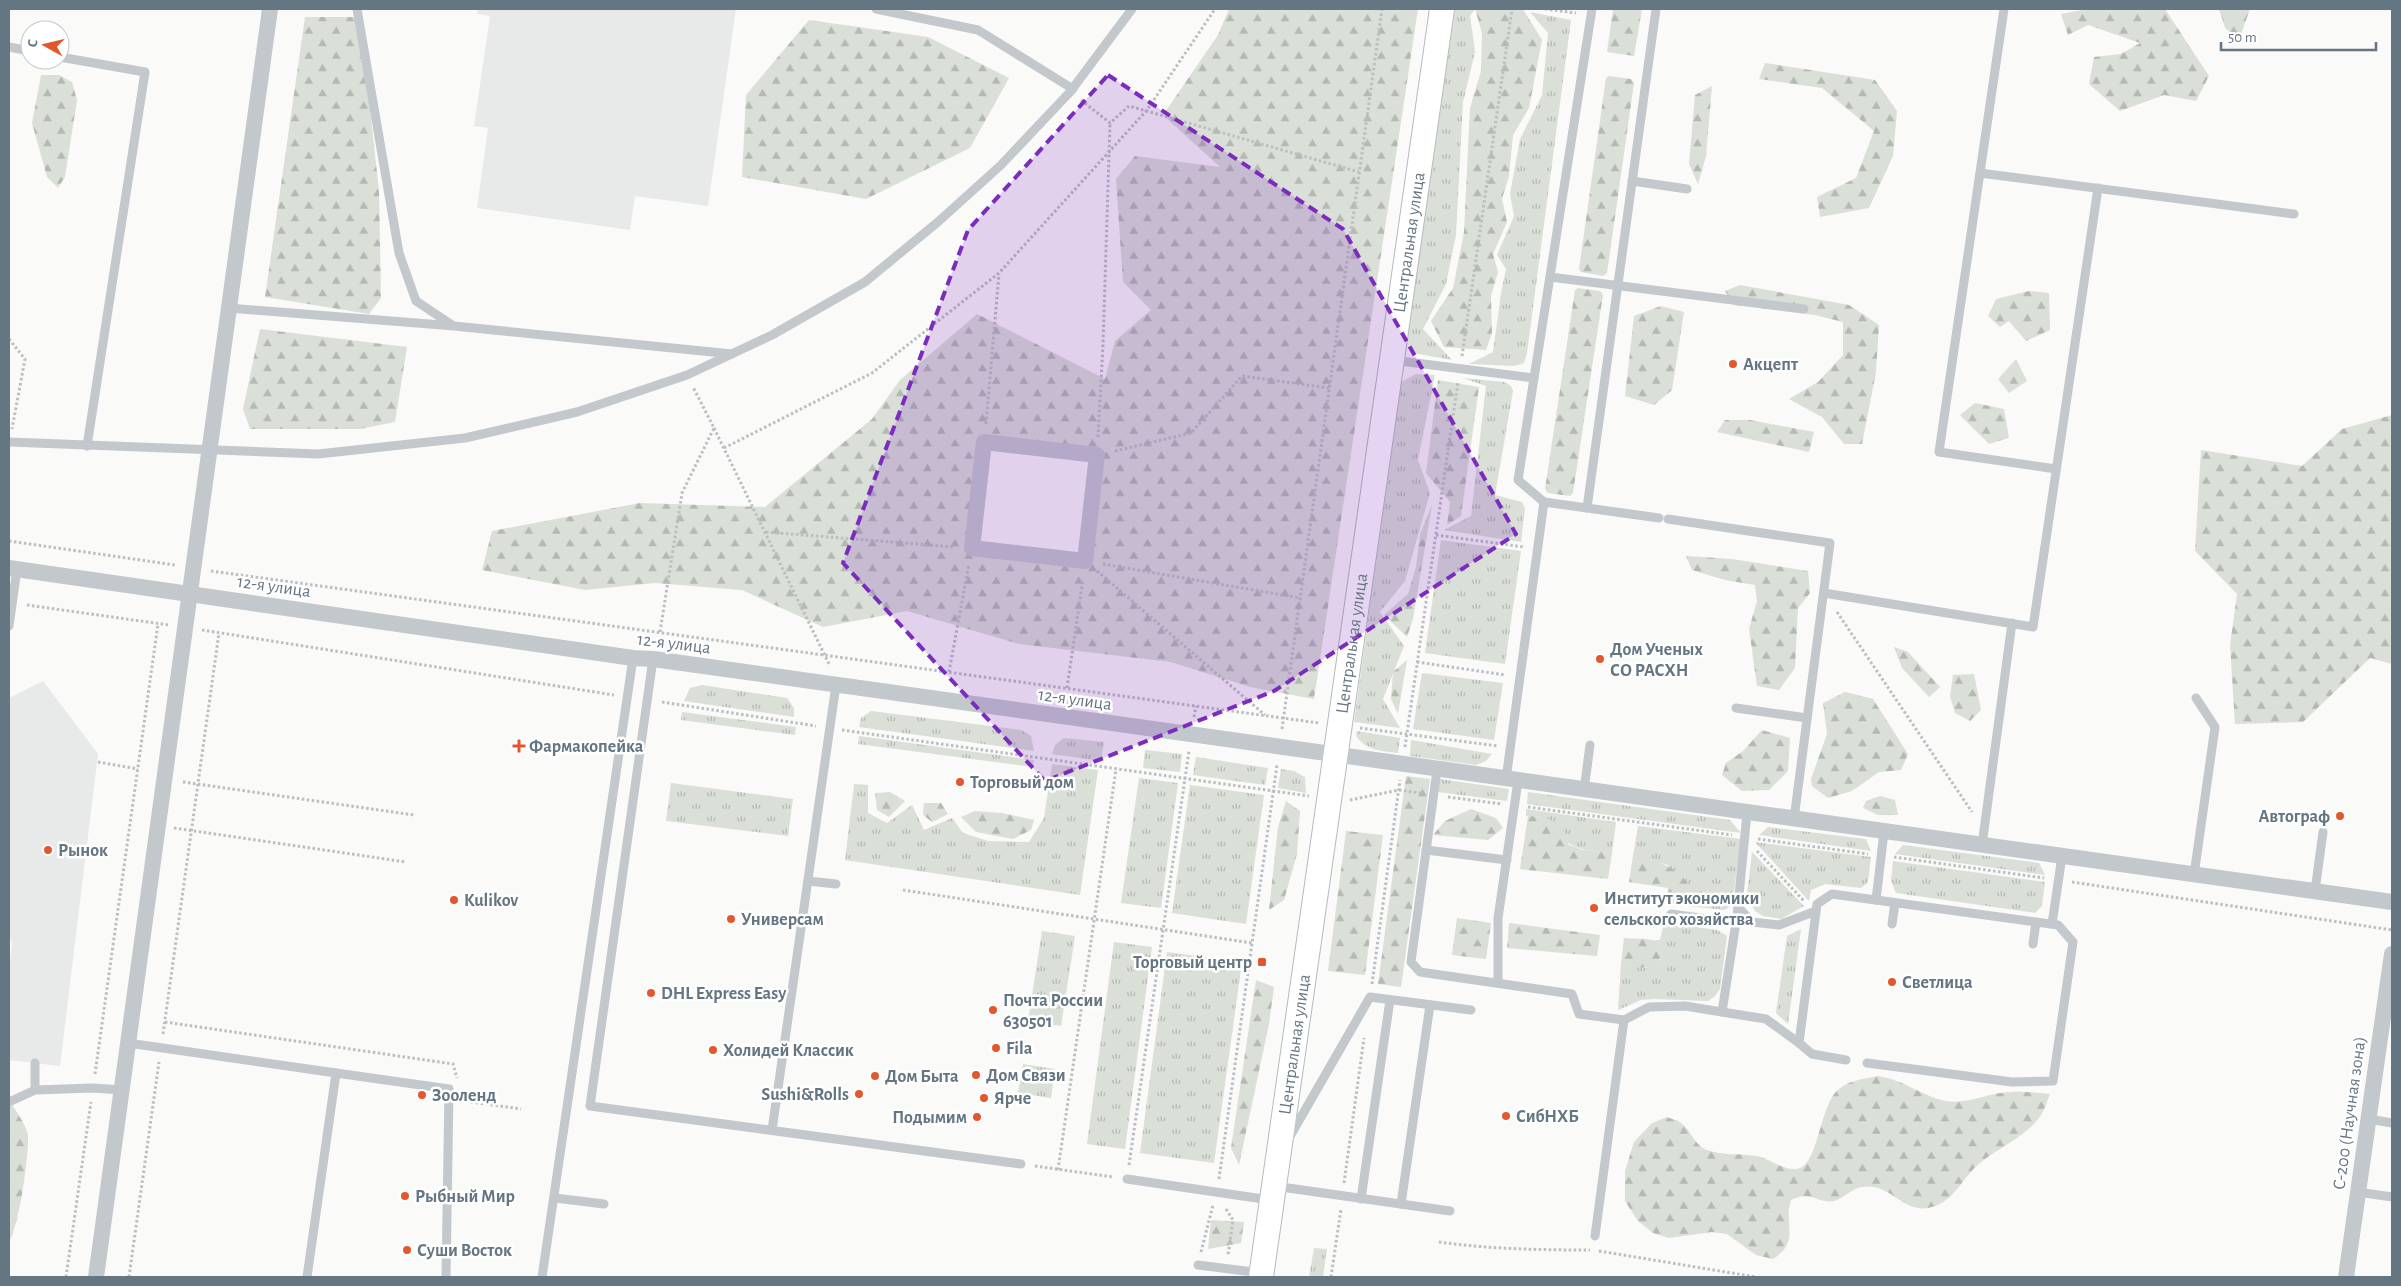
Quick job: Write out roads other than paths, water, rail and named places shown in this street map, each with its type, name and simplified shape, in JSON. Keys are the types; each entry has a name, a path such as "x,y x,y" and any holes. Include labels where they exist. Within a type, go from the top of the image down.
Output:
{"main road":[{"name":"Центральная улица","path":"1261,1275 1442,9"}],"street":[{"path":"96,1277 270,9"},
{"path":"984,442 1097,455 1085,561 972,548 984,442"},
{"name":"12-я улица","path":"13,568 633,658 653,659 1884,832 1983,838 2062,856 2392,902"},
{"name":"С-200 (Научная зона)","path":"2346,1277 2392,954"}],"lane":[{"path":"357,9 398,253 416,301 454,326"},
{"path":"876,9 978,30 1072,90"},
{"path":"9,442 318,454 466,438 577,412 687,375 772,335 865,282 939,221 1001,165 1072,90 1132,9"},
{"path":"1587,508 1656,9"},
{"path":"2004,9 1939,452 2056,469"},
{"path":"1591,12 1518,480 1544,502 1830,542 1794,819"},
{"path":"70,59 145,72 87,446"},
{"path":"1980,173 2294,214"},
{"path":"1632,181 1686,189"},
{"path":"1824,593 2033,627 2098,188"},
{"path":"1550,277 1804,309"},
{"path":"228,308 454,326 732,354"},
{"path":"1391,360 1534,378"},
{"path":"1498,983 1498,918 1507,860 1512,780 1511,747 1544,502"},
{"path":"9,626 13,604 13,568"},
{"path":"1983,838 2012,623"},
{"path":"542,1277 633,658"},
{"path":"653,659 590,1106 1021,1164"},
{"path":"772,1130 836,685"},
{"path":"2194,875 2215,727 2196,698"},
{"path":"1736,708 1807,718"},
{"path":"1584,790 1590,745"},
{"path":"1437,770 1411,962 1420,972 1572,994 1579,1014 1624,1020 1649,1007 1685,1006 1766,1019 1812,1054 1846,1060"},
{"path":"1722,1012 1736,923 1748,813"},
{"path":"1876,900 1884,832"},
{"path":"2315,892 2324,832"},
{"path":"1426,850 1507,860"},
{"path":"2052,924 2062,856"},
{"path":"808,881 836,884"},
{"path":"1799,1043 1817,904 1832,894 2058,925 2073,942 2053,1081 2012,1082 1867,1063"},
{"path":"1892,924 1895,902"},
{"path":"1738,907 1752,922 1779,925 1816,911"},
{"path":"1671,914 1736,923"},
{"path":"2033,944 2036,922"},
{"path":"1277,1158 1370,997 1471,1010"},
{"path":"1361,1199 1390,1000"},
{"path":"1402,1204 1430,1005"},
{"path":"1595,1236 1624,1020"},
{"path":"128,1043 449,1089 446,1277"},
{"path":"35,1063 35,1090"},
{"path":"307,1277 336,1073"},
{"path":"9,1102 35,1090 93,1088 122,1090"},
{"path":"2369,1119 2392,1123"},
{"path":"1127,1180 1216,1193 1342,1196 1450,1211"},
{"path":"2358,1192 2392,1197"},
{"path":"555,1198 604,1204"},
{"path":"1198,1265 1261,1275"}],"place":[{"name":"Акцепт","path":"1733,364"},
{"name":"Дом Ученых СО РАСХН","path":"1600,659"},
{"name":"Фармакопейка","path":"519,746"},
{"name":"Торговый дом","path":"960,782"},
{"name":"Автограф","path":"2340,816"},
{"name":"Рынок","path":"48,850"},
{"name":"Kulikov","path":"454,900"},
{"name":"Институт экономики сельского хозяйства","path":"1594,908"},
{"name":"Универсам","path":"731,919"},
{"name":"Торговый центр","path":"1262,962"},
{"name":"Светлица","path":"1892,982"},
{"name":"DHL Express Easy","path":"651,993"},
{"name":"Почта России 630501","path":"993,1010"},
{"name":"Fila","path":"996,1048"},
{"name":"Холидей Классик","path":"713,1050"},
{"name":"Дом Связи","path":"976,1075"},
{"name":"Дом Быта","path":"875,1076"},
{"name":"Sushi&Rolls","path":"859,1094"},
{"name":"Зооленд","path":"422,1095"},
{"name":"Ярче","path":"984,1098"},
{"name":"СибНХБ","path":"1506,1116"},
{"name":"Подымим","path":"977,1117"},
{"name":"Рыбный Мир","path":"405,1196"},
{"name":"Суши Восток","path":"407,1250"}]}
